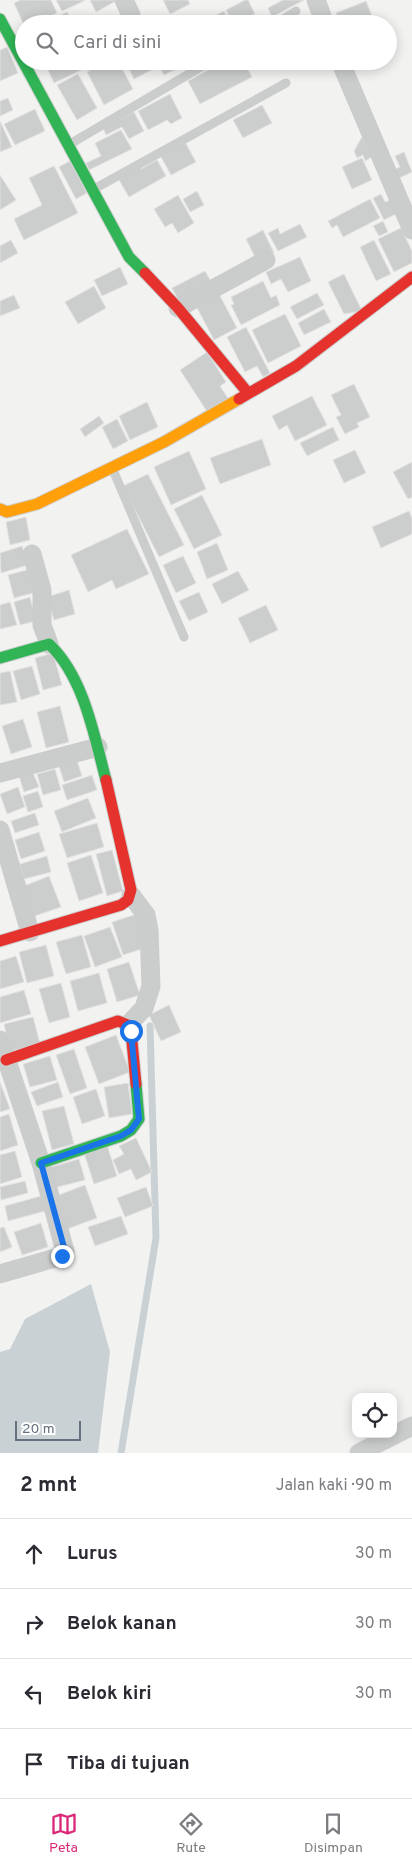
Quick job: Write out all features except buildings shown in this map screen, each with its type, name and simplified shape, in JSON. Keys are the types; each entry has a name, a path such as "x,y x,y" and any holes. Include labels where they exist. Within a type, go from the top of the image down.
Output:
{"street":[{"path":"316,0 321,15"},
{"path":"0,19 15,47"},
{"path":"28,70 129,257 178,308 248,393"},
{"path":"344,70 412,230"},
{"path":"178,308 266,260"},
{"path":"2,515 37,504 164,442 296,366 411,279"},
{"path":"32,554 42,590 42,625 49,644 57,649 70,672 98,747 131,895 146,916 149,930 151,986 144,1008 128,1025"},
{"path":"0,658 49,644"},
{"path":"0,774 98,747"},
{"path":"0,830 30,932"},
{"path":"0,942 121,905 131,895"},
{"path":"6,1060 118,1021 128,1025 133,1038 139,1119 131,1130 121,1136 41,1163"},
{"path":"0,1040 41,1163 64,1254 0,1274"},
{"path":"359,1453 412,1426"}],"lane":[{"path":"290,15 296,11"},
{"path":"68,145 196,70"},
{"path":"92,190 286,83"},
{"path":"112,467 184,638"}],"shaded area":[{"path":"91,1284 110,1352 98,1453 0,1453 0,1352 10,1349 25,1319"}],"waterway":[{"path":"121,1453 156,1238 150,1026"}],"traffic: fast":[{"path":"0,19 15,47"},
{"path":"28,70 129,257 145,273"},
{"path":"0,658 49,644 61,657 71,673 86,708 106,780"},
{"path":"41,1163 121,1136 131,1130 139,1119 136,1084"}],"traffic: slow":[{"path":"0,509 7,512 37,504 164,442 239,399"}],"traffic: jam":[{"path":"145,273 178,308 248,393"},
{"path":"239,399 296,366 412,277"},
{"path":"0,941 121,905 128,900 131,890 106,780"},
{"path":"6,1060 118,1021 128,1025 131,1031 136,1084"}],"route":[{"path":"62,1256 65,1251 41,1163 121,1136 131,1130 139,1119 131,1031"}]}
